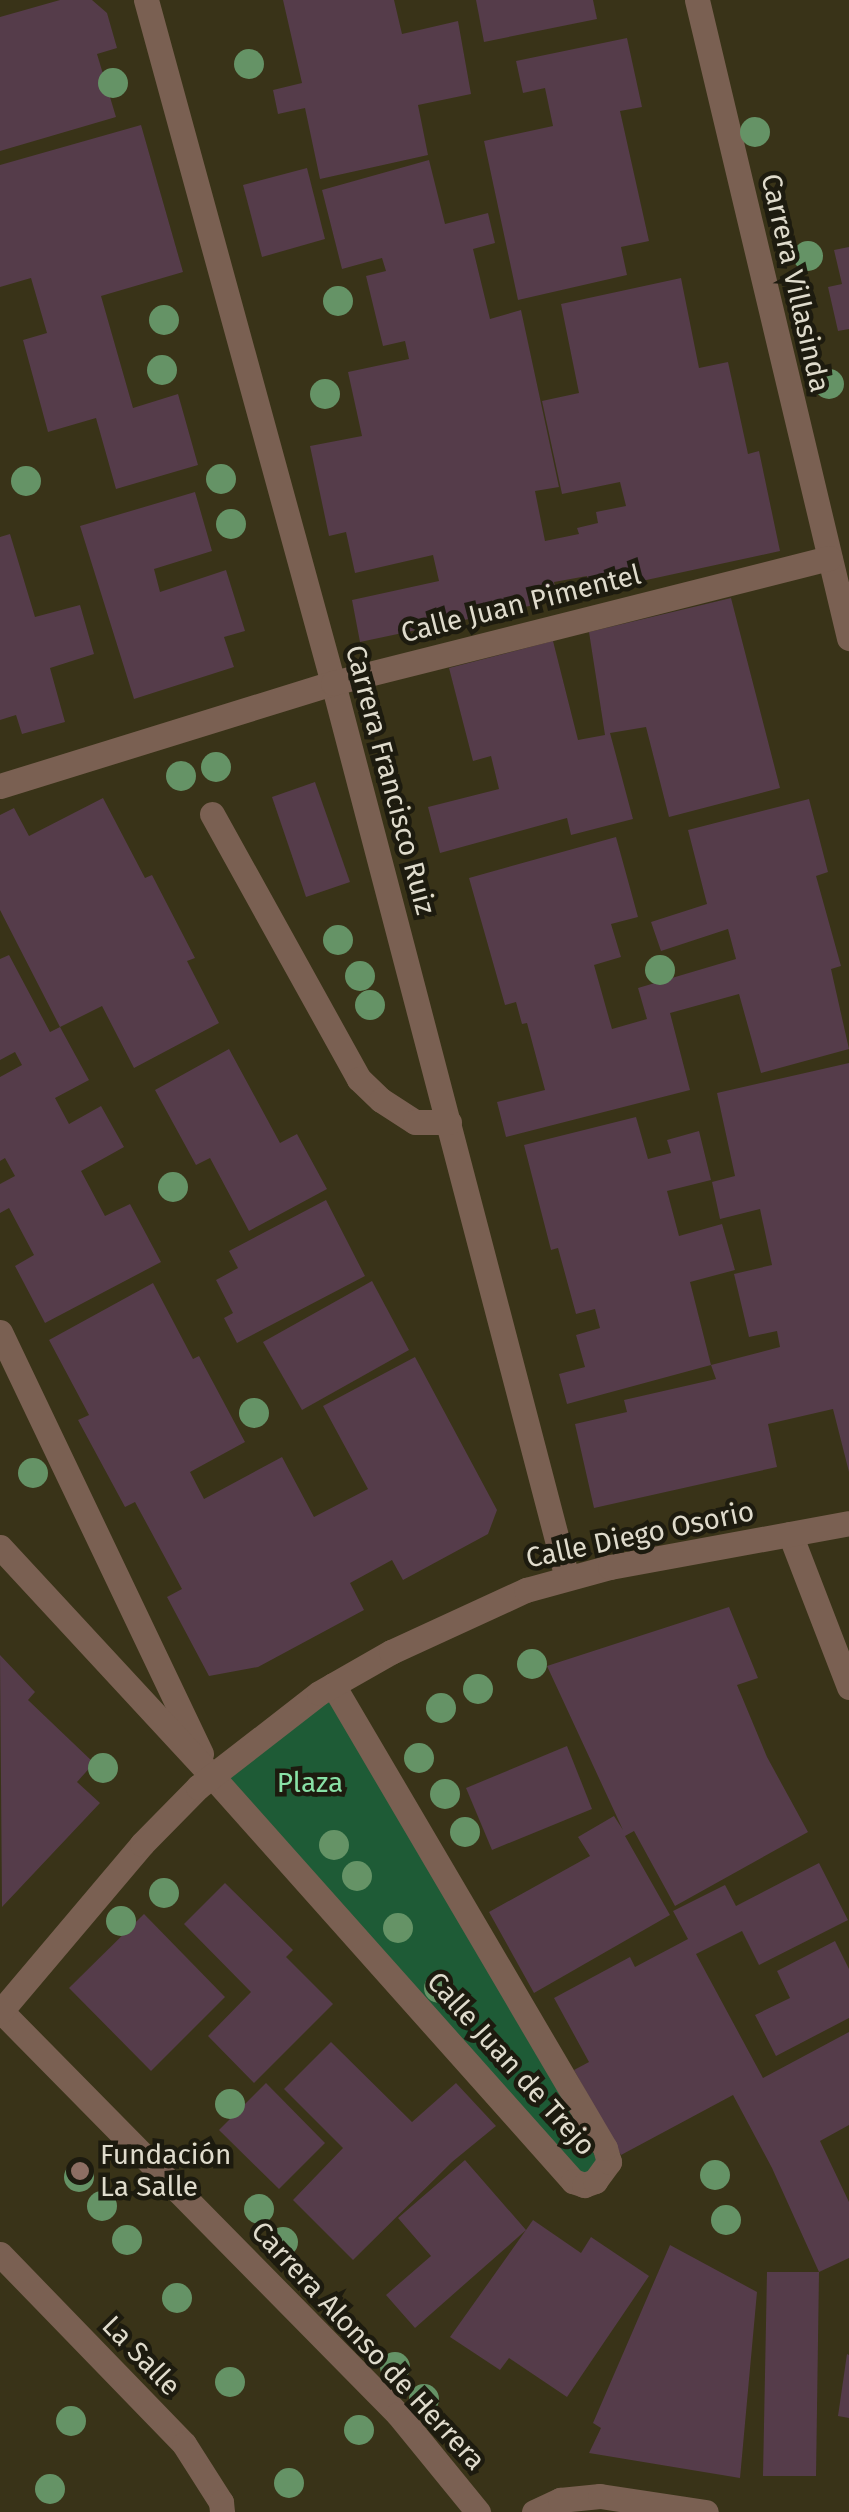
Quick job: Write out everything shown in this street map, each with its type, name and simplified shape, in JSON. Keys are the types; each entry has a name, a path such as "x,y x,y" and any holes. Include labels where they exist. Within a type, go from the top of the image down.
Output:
{"street":[{"name":"Carrera Francisco Ruiz","path":"146,0 333,682 567,1578"},
{"name":"Carrera Villasinda","path":"697,0 849,638"},
{"name":"Calle Juan Pimentel","path":"0,786 333,682 829,558"},
{"path":"212,814 360,1079 381,1100 415,1122 449,1122"},
{"path":"0,1332 212,1776"},
{"name":"Calle Diego Osorio","path":"0,2011 142,1844 264,1732 333,1685 471,1613 567,1578 849,1523"},
{"path":"790,1534 849,1687"},
{"name":"Calle Juan de Trejo","path":"0,1547 212,1776 573,2180 584,2185 595,2181 609,2162 605,2148 333,1685"},
{"name":"Carrera Alonso de Herrera","path":"0,2011 398,2414 478,2512"},
{"name":"La Salle","path":"0,2254 184,2444 222,2502 222,2512"},
{"path":"534,2512 560,2500 600,2496 706,2512"}],"green space":[{"name":"Plaza","path":"333,1685 604,2172 584,2185 212,1776"}],"building":[{"path":"60,0 92,0 107,13 117,48 97,54 116,117 0,151 0,17"},
{"path":"283,0 394,0 402,34 458,21 471,94 418,105 428,155 320,179 305,108 278,114 273,90 302,83"},
{"path":"476,0 593,0 597,19 484,42"},
{"path":"627,38 642,107 620,111 649,241 621,247 627,275 518,300 484,141 553,126 545,88 523,93 516,61"},
{"path":"141,125 183,272 101,296 133,408 178,394 198,465 116,489 96,418 48,432 23,340 47,333 31,278 0,287 0,165"},
{"path":"429,160 445,224 488,213 495,243 473,249 490,319 521,310 559,487 535,491 545,541 579,534 577,528 598,523 596,512 626,506 620,482 562,494 542,401 579,393 561,304 681,278 699,368 728,362 748,454 759,451 780,551 591,592 587,576 554,582 558,600 360,642 352,600 439,581 433,555 355,573 346,532 329,536 310,446 362,436 348,372 409,359 405,341 383,346 366,276 386,271 382,258 342,269 322,190"},
{"path":"307,168 325,239 262,257 243,185"},
{"path":"849,247 849,329 838,331 828,287 842,284 834,250"},
{"path":"195,492 212,551 154,569 160,592 226,570 245,631 224,637 234,667 134,699 80,526"},
{"path":"10,534 35,617 80,605 94,654 50,668 65,722 22,734 16,715 0,720 0,537"},
{"path":"731,598 780,788 669,817 646,727 610,733 633,819 571,835 567,818 440,853 428,807 499,789 491,756 473,761 449,668 553,641 578,740 605,735 589,632"},
{"path":"315,782 350,882 306,897 272,797"},
{"path":"103,798 145,878 152,875 195,958 187,961 219,1023 134,1068 102,1006 60,1027 0,910 0,815 14,808 29,836"},
{"path":"809,799 828,872 816,876 841,966 831,969 849,1049 761,1073 739,994 670,1013 690,1090 506,1137 497,1102 545,1090 527,1023 522,1024 516,1002 505,1005 469,878 616,837 638,917 611,924 621,957 594,965 612,1029 647,1019 638,988 736,959 728,929 661,951 651,922 707,904 688,830"},
{"path":"9,955 50,1032 60,1027 89,1080 55,1098 69,1124 101,1106 124,1147 81,1171 105,1216 130,1204 161,1262 45,1323 15,1266 34,1255 9,1208 0,1213 0,1184 15,1176 5,1158 0,1161 0,1077 22,1065 15,1052 0,1060 0,959"},
{"path":"229,1049 280,1143 297,1134 327,1189 249,1231 210,1158 196,1165 155,1090"},
{"path":"849,1063 849,1472 833,1409 768,1424 777,1467 594,1508 575,1424 627,1412 624,1400 716,1379 711,1365 780,1347 777,1331 749,1337 734,1274 772,1265 760,1209 720,1219 712,1182 735,1176 717,1093"},
{"path":"636,1117 648,1159 671,1153 667,1140 699,1131 711,1180 667,1191 679,1236 722,1224 735,1270 690,1282 711,1365 567,1404 559,1374 585,1367 576,1335 600,1328 595,1309 576,1314 558,1248 551,1250 524,1145"},
{"path":"326,1200 365,1276 237,1343 224,1318 233,1313 216,1280 238,1268 229,1251"},
{"path":"372,1281 409,1350 302,1410 263,1342"},
{"path":"153,1283 193,1359 199,1356 245,1442 190,1472 204,1499 282,1457 314,1517 368,1489 323,1406 415,1357 497,1510 488,1534 403,1580 392,1560 350,1583 364,1610 258,1667 209,1676 167,1597 182,1589 135,1502 125,1507 78,1420 89,1415 49,1340"},
{"path":"729,1607 758,1678 737,1685 767,1757 808,1832 675,1906 634,1831 625,1836 670,1915 534,1993 489,1912 590,1856 578,1837 614,1816 623,1830 547,1666"},
{"path":"0,1655 35,1692 28,1700 94,1763 77,1782 100,1803 2,1907"},
{"path":"567,1746 592,1809 492,1850 466,1788"},
{"path":"819,1863 848,1920 759,1965 742,1931 696,1954 763,2078 849,2032 849,2125 820,2141 849,2202 849,2258 819,2272 772,2168 733,2095 621,2155 574,2070 589,2062 554,1998 630,1957 635,1967 688,1939 673,1911 725,1885 736,1906"},
{"path":"225,1883 293,1950 286,1957 333,2004 254,2083 208,2036 251,1992 184,1924"},
{"path":"144,1914 225,1997 151,2071 69,1988"},
{"path":"835,1941 849,1969 849,2018 776,2056 755,2015 790,1998 777,1971"},
{"path":"331,2042 412,2122 456,2083 496,2126 452,2162 353,2260 293,2200 343,2148 284,2089"},
{"path":"266,2083 325,2143 279,2189 219,2130"},
{"path":"465,2160 526,2230 415,2328 386,2295 431,2256 398,2218"},
{"path":"533,2220 581,2253 591,2237 649,2276 567,2397 509,2358 500,2370 450,2337"},
{"path":"670,2245 757,2292 740,2478 589,2453 601,2428 593,2423"},
{"path":"767,2272 819,2272 816,2476 763,2476"},
{"path":"849,2355 849,2418 838,2416"}],"place":[{"name":"Fundación La Salle","path":"80,2171"}]}
